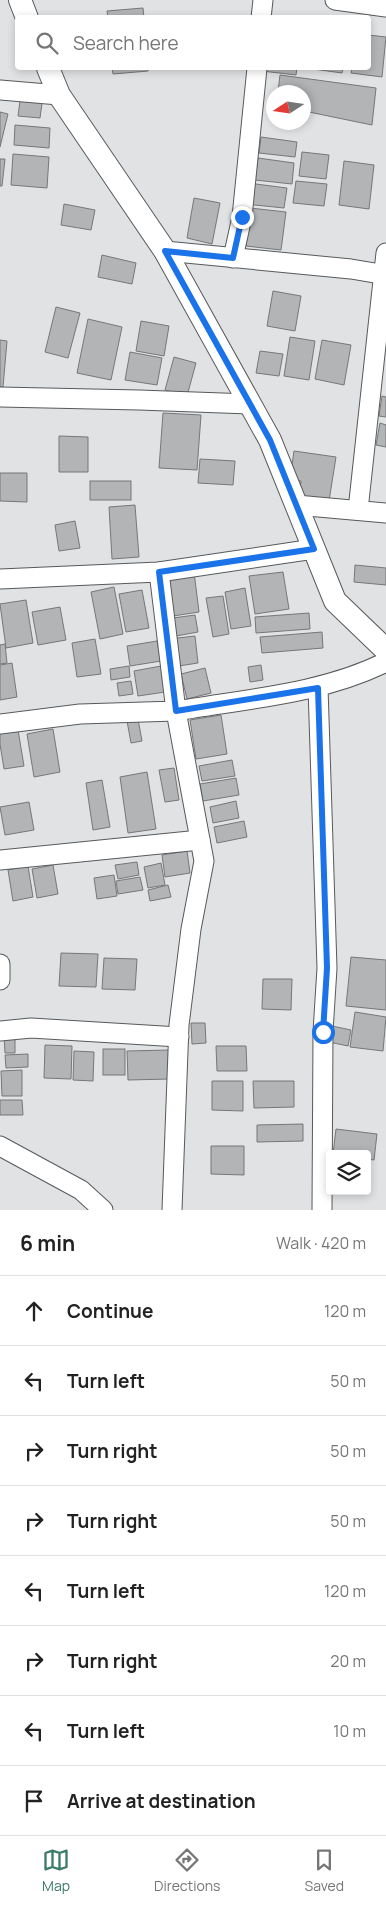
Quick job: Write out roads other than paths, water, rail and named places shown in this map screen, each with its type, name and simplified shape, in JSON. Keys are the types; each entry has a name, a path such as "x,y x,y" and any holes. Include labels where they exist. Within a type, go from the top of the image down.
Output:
{"street":[{"path":"20,0 26,15"},
{"path":"261,15 262,0"},
{"path":"335,0 386,7"},
{"path":"49,70 59,95 165,251 270,440 335,601 386,650"},
{"path":"233,258 242,217 257,70"},
{"path":"0,90 59,95"},
{"path":"165,251 351,269 385,275"},
{"path":"358,510 386,253"},
{"path":"0,397 250,404"},
{"path":"296,505 386,513"},
{"path":"0,579 159,572 314,549"},
{"path":"159,572 176,711 204,861 191,929 179,1037 172,1210"},
{"path":"0,724 80,714 176,711 318,688 365,672 386,662"},
{"path":"318,688 327,968 323,1032 322,1210"},
{"path":"0,860 200,840"},
{"path":"0,964 0,978"},
{"path":"0,1031 31,1028 179,1037"},
{"path":"0,1146 81,1190 103,1210"}]}
